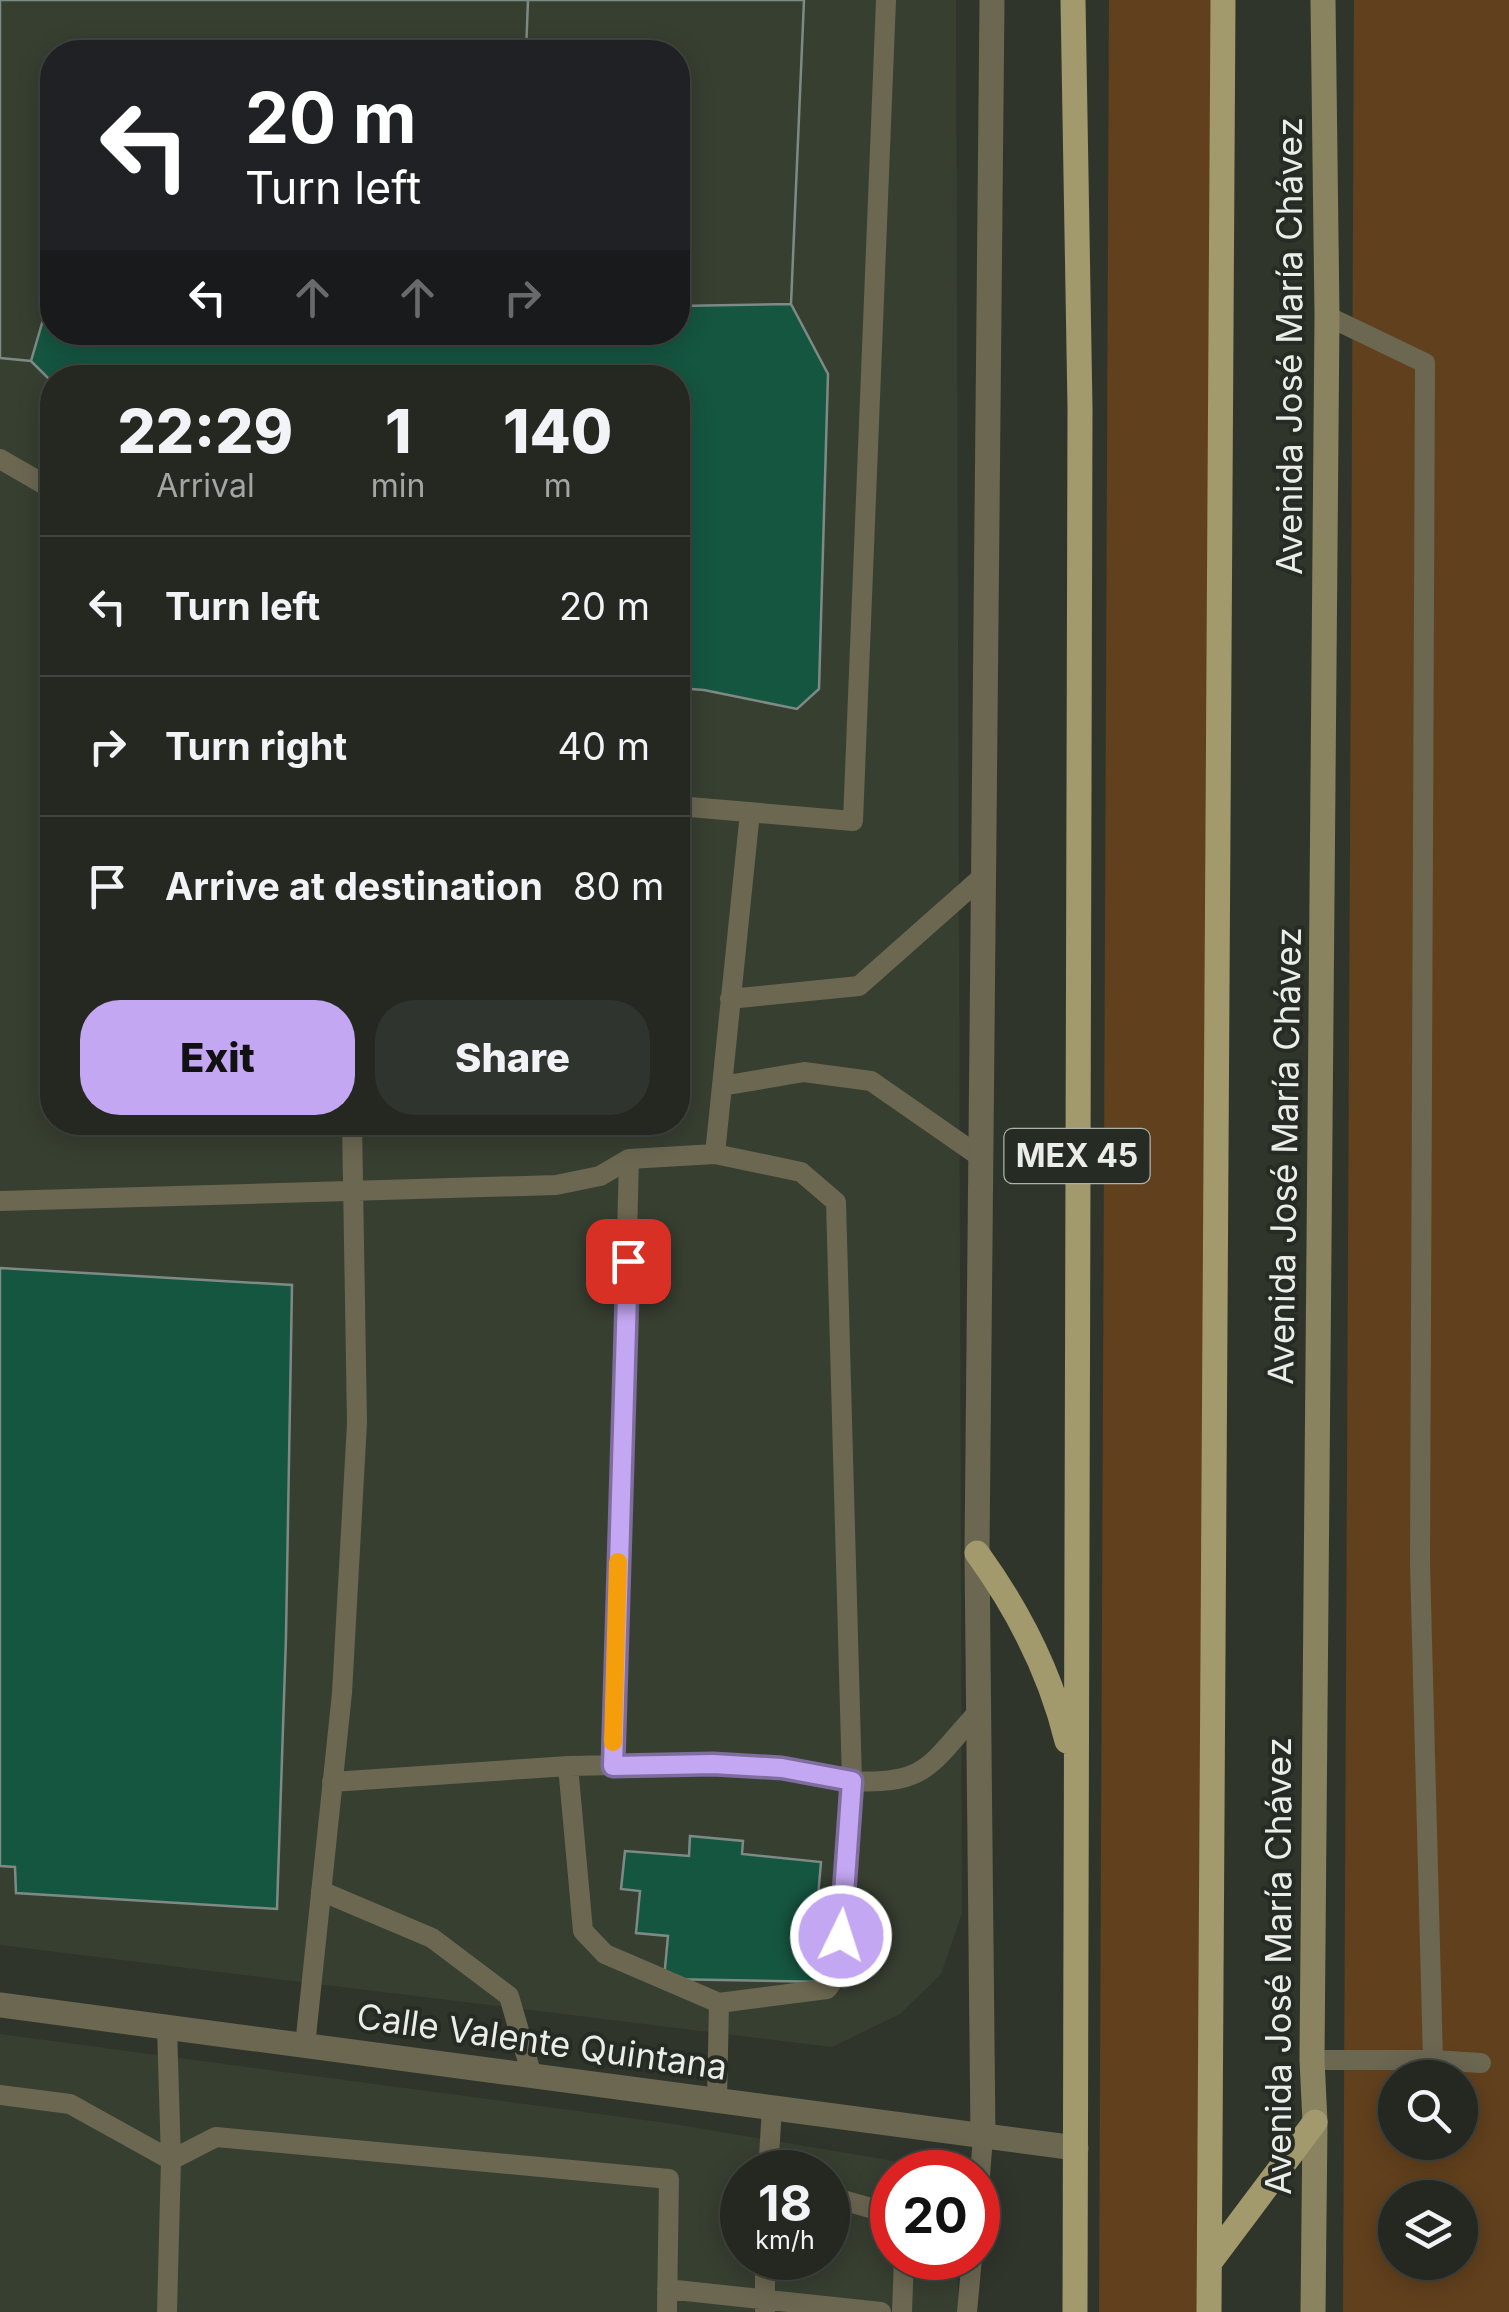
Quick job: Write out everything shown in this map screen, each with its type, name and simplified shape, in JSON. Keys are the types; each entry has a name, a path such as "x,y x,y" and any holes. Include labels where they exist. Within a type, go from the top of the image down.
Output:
{"main road":[{"name":"MEX 45","path":"1074,0 1080,408 1076,2312"},
{"name":"Avenida José María Chávez","path":"1209,2312 1223,0"},
{"path":"977,1553 1038,1653 1066,1737 1075,1782"},
{"path":"1210,2262 1315,2122"}],"street":[{"path":"983,2136 977,1553 992,0"},
{"name":"Avenida José María Chávez","path":"1313,2312 1327,316 1324,0"},
{"name":"Calle Valente Quintana","path":"0,2005 1076,2148"}],"lane":[{"path":"690,807 853,822 886,0"},
{"path":"1327,316 1425,363 1420,1563 1433,2060"},
{"path":"0,459 40,482"},
{"path":"715,1154 750,812"},
{"path":"730,999 859,986 981,878"},
{"path":"722,1086 804,1072 871,1081 979,1156"},
{"path":"306,2046 342,1692 357,1424 352,1135"},
{"path":"0,1201 556,1185 600,1176 629,1159 715,1154 801,1172 836,1202 852,1781 838,1974 827,1988 720,2003 605,1954 582,1930 568,1766"},
{"path":"613,1766 629,1159"},
{"path":"332,1782 568,1766 730,1764 887,1783 921,1774 978,1712"},
{"path":"321,1891 432,1938 509,1996 532,2076"},
{"path":"717,2101 720,2003"},
{"path":"167,2028 171,2160 168,2312"},
{"path":"1312,2060 1378,2060"},
{"path":"0,2095 70,2104 171,2160"},
{"path":"769,2150 772,2108"},
{"path":"982,2150 983,2136"},
{"path":"171,2160 216,2137 669,2179 666,2312"},
{"path":"765,2280 765,2306"},
{"path":"902,2312 903,2280"},
{"path":"967,2312 970,2280"},
{"path":"667,2288 765,2306 882,2312"}],"shaded area":[{"path":"0,0 956,0 962,1913 941,1974 900,2014 832,2047 0,1945"},
{"path":"1109,0 1211,0 1208,2312 1099,2312"},
{"path":"1354,0 1509,0 1509,2312 1343,2312"},
{"path":"0,2034 674,2124 829,2150 720,2150 720,2280 850,2280 850,2154 870,2157 870,2280 957,2280 959,2312 0,2312"}],"building":[{"path":"0,0 804,0 791,304 828,374 819,689 797,709 690,689 690,365 40,365 40,370 31,361 0,358"},
{"path":"0,0 528,0 526,40 40,40 40,330 31,361 0,358"},
{"path":"528,0 804,0 791,304 690,306 690,40 526,40"},
{"path":"0,1268 292,1285 277,1909 16,1893 15,1867 0,1866"},
{"path":"690,1836 743,1841 742,1854 821,1862 817,1908 835,1910 828,1982 664,1979 668,1936 636,1933 640,1891 621,1889 625,1851 689,1856"}],"slow traffic":[{"path":"613,1742 618,1562"}],"route":[{"path":"628,1261 613,1766 713,1764 782,1768 852,1781 841,1936"}]}
